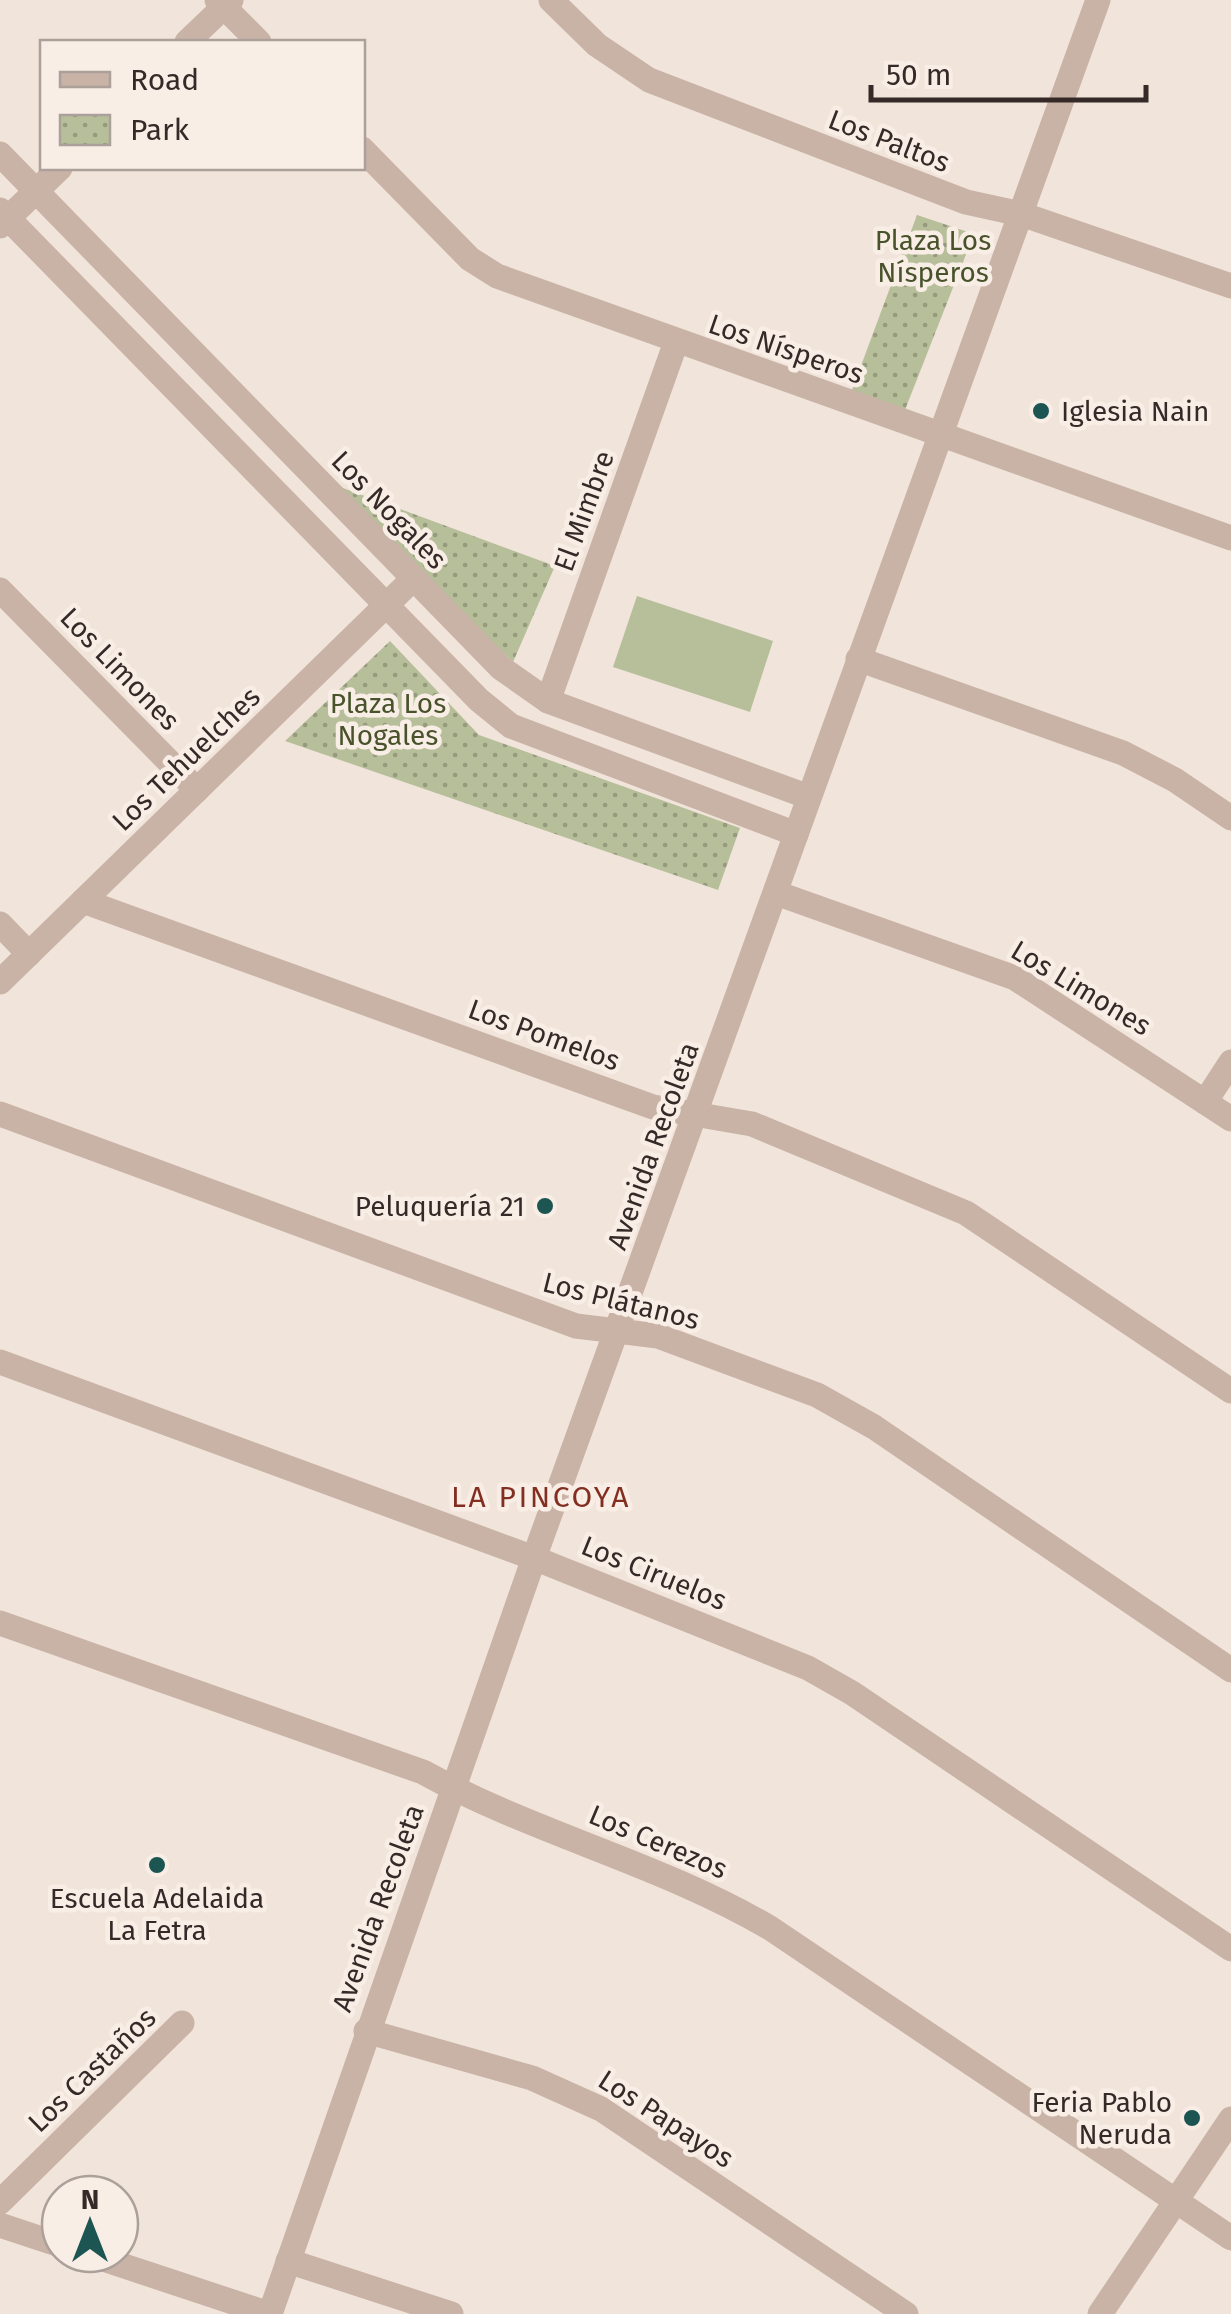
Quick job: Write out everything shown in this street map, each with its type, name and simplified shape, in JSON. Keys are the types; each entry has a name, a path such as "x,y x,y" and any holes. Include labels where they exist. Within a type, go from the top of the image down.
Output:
{"street":[{"name":"Los Paltos","path":"551,0 597,45 649,80 966,202 1021,214 1231,286"},
{"name":"Avenida Recoleta","path":"270,2314 452,1788 1021,214 1093,1"},
{"path":"190,40 224,2 257,40"},
{"name":"Los Nísperos","path":"365,152 484,269 676,342 1231,538"},
{"name":"Los Nogales","path":"0,154 501,668 548,701 809,796"},
{"path":"58,170 3,218 510,726 796,834"},
{"name":"El Mimbre","path":"548,701 676,342"},
{"name":"Los Tehuelches","path":"0,982 414,578"},
{"name":"Los Limones","path":"0,590 197,790"},
{"path":"858,659 1123,753 1175,780 1231,818"},
{"name":"Los Limones","path":"776,892 1015,978 1231,1120"},
{"name":"Los Pomelos","path":"83,900 653,1106 752,1124 966,1213 1231,1391"},
{"path":"0,924 30,954"},
{"path":"1204,1102 1231,1062"},
{"name":"Los Plátanos","path":"0,1114 576,1326 658,1336 792,1385 846,1410 1231,1670"},
{"name":"Los Ciruelos","path":"0,1362 534,1558 822,1676 1231,1949"},
{"name":"Los Cerezos","path":"0,1623 424,1772 485,1806 668,1874 736,1908 1231,2238"},
{"name":"Los Castaños","path":"0,2202 182,2024"},
{"name":"Los Papayos","path":"366,2031 532,2078 601,2109 906,2314"},
{"path":"1100,2314 1231,2119"},
{"path":"0,2225 40,2238"},
{"path":"288,2260 451,2314"},
{"path":"140,2271 270,2314"}],"green space":[{"name":"Plaza Los Nísperos","path":"917,215 974,234 903,415 849,398"},
{"path":"324,481 555,566 513,662"},
{"path":"637,596 773,641 750,712 613,667"},
{"name":"Plaza Los Nogales","path":"390,641 479,735 740,828 718,890 285,741"}],"place":[{"name":"Iglesia Nain","path":"1041,411"},
{"name":"Peluquería 21","path":"545,1206"},
{"name":"Escuela Adelaida La Fetra","path":"157,1865"},
{"name":"Feria Pablo Neruda","path":"1192,2118"}],"district":[{"name":"LA PINCOYA","path":"541,1497"}]}
